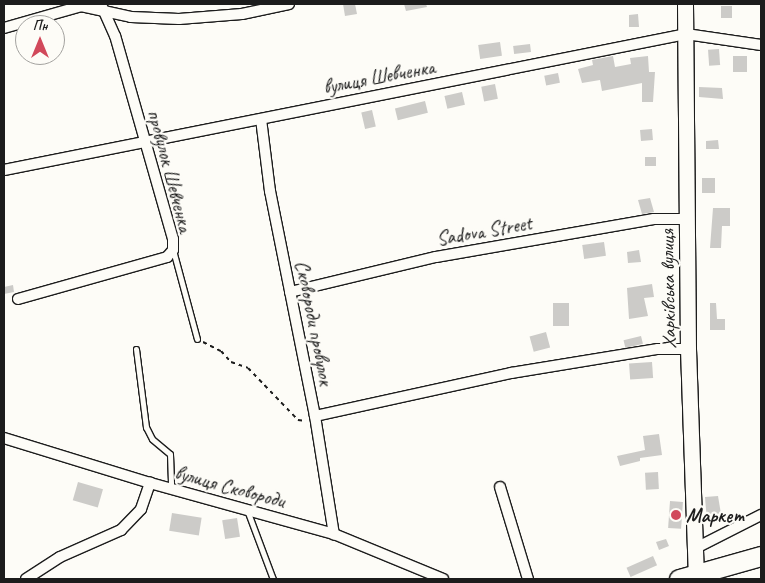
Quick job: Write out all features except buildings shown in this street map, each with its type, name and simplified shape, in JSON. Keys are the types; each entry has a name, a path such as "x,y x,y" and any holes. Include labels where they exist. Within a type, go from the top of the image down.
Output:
{"highway":[{"path":"690,578 761,556"}],"main road":[{"name":"Харківська вулиця","path":"685,4 688,349 694,549 690,578"}],"street":[{"path":"4,28 81,6 104,8 131,17 179,19 242,14 290,4"},
{"name":"провулок Шевченка","path":"18,300 166,257 173,250 173,239 145,140 104,8"},
{"name":"вулиця Шевченка","path":"4,170 145,140 686,34 761,44"},
{"name":"Сковороди провулок","path":"261,118 270,191 316,419 334,534"},
{"name":"Sadova Street","path":"290,292 436,257 654,219 686,219"},
{"path":"316,419 511,373 658,350 688,349"},
{"name":"вулиця Сковороди","path":"4,438 150,484 334,534 443,579"},
{"path":"26,579 60,557 121,530 141,509 150,484"},
{"path":"500,487 528,579"},
{"path":"694,549 761,515"}],"lane":[{"path":"173,250 197,338"},
{"path":"136,349 146,427 152,439 170,454 171,489"},
{"path":"248,510 273,579"}],"path":[{"path":"197,338 221,352 231,362 248,368 298,420 316,419"}],"place":[{"name":"Маркет","path":"676,515"}]}
